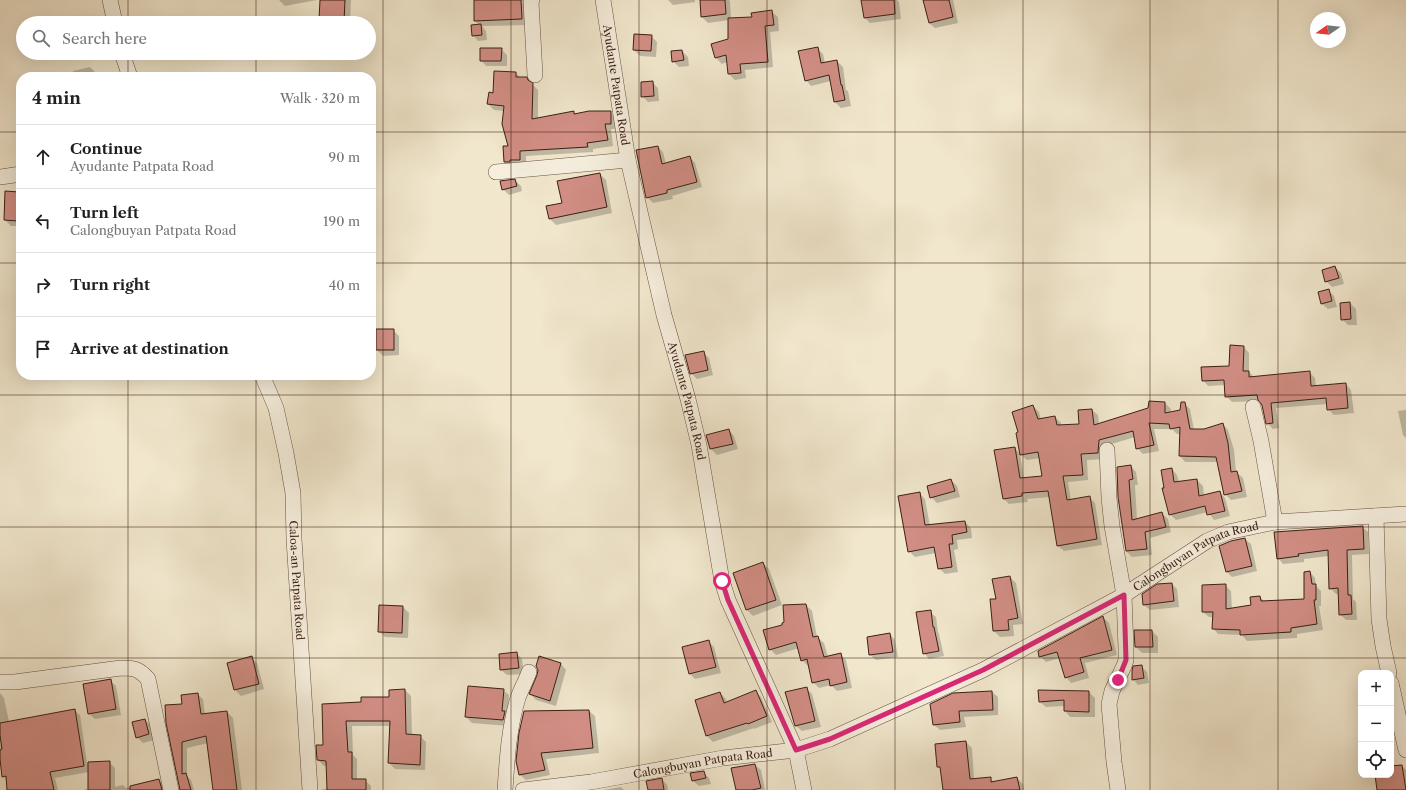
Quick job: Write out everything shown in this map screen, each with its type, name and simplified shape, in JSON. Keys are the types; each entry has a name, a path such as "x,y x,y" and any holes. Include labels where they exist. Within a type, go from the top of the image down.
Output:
{"street":[{"path":"110,0 113,16"},
{"path":"532,0 535,75"},
{"name":"Ayudante Patpata Road","path":"603,0 628,160 664,315 688,399 695,430 722,581 728,600 796,750 804,790"},
{"path":"124,60 128,72"},
{"path":"496,172 628,160"},
{"path":"0,177 16,175"},
{"name":"Caloa-an Patpata Road","path":"264,380 276,408 293,493 294,539 310,790"},
{"path":"1253,407 1261,441 1275,522"},
{"path":"1107,450 1112,526 1124,595 1126,660 1112,691 1109,704 1118,790"},
{"name":"Calongbuyan Patpata Road","path":"523,790 591,782 723,758 796,750 830,739 983,670 1124,595 1207,541 1220,535 1275,522 1406,514"},
{"path":"1376,516 1379,619 1388,670"},
{"path":"0,682 15,682 121,668 140,670 148,679 171,790"},
{"path":"504,790 506,766 518,696 529,672"},
{"path":"1394,696 1406,750"}],"building":[{"path":"320,0 345,0 344,16 319,16"},
{"path":"474,0 521,0 522,19 474,21"},
{"path":"700,0 725,0 726,14 701,17"},
{"path":"861,0 894,0 895,14 864,18"},
{"path":"923,0 949,0 953,17 929,23"},
{"path":"772,10 774,25 765,26 768,62 740,64 741,73 728,74 726,55 715,58 711,44 728,39 728,18 752,17 751,13"},
{"path":"481,24 482,35 472,36 471,25"},
{"path":"634,34 652,35 651,51 633,50"},
{"path":"818,47 821,63 837,60 845,100 834,102 829,75 805,81 798,51"},
{"path":"480,48 502,48 501,61 480,61"},
{"path":"682,50 684,60 672,62 671,51"},
{"path":"494,71 516,72 516,77 527,77 528,80 533,83 532,119 574,111 574,114 589,111 611,111 611,124 605,124 608,140 587,143 588,147 520,151 520,160 510,160 510,162 504,162 503,146 508,146 502,124 504,106 487,104 489,92 493,93"},
{"path":"653,81 654,96 641,97 641,82"},
{"path":"658,146 662,164 690,156 697,182 667,190 667,193 646,198 636,150"},
{"path":"600,173 607,207 549,219 546,206 562,203 557,181"},
{"path":"515,179 517,186 502,190 500,181"},
{"path":"5,191 16,192 16,221 4,220"},
{"path":"1335,266 1339,278 1325,282 1322,270"},
{"path":"1329,289 1332,301 1321,304 1318,292"},
{"path":"1350,302 1351,319 1341,320 1340,303"},
{"path":"376,329 394,329 394,350 376,350"},
{"path":"1230,345 1244,346 1243,371 1249,371 1249,377 1310,371 1311,386 1346,383 1348,408 1327,410 1326,398 1271,403 1273,423 1266,424 1262,405 1258,400 1257,395 1225,397 1224,380 1202,381 1201,367 1229,366"},
{"path":"704,351 708,370 690,374 685,355"},
{"path":"1149,401 1165,402 1165,413 1180,410 1181,402 1185,402 1190,429 1204,429 1223,423 1228,443 1231,472 1237,471 1242,491 1224,495 1216,457 1179,456 1180,427 1170,429 1169,424 1149,423 1154,445 1136,449 1133,431 1099,440 1098,453 1081,454 1083,475 1063,476 1067,500 1090,496 1097,539 1057,546 1048,491 1022,493 1022,496 1003,499 994,450 1015,447 1020,478 1042,476 1038,452 1020,455 1016,433 1018,432 1012,412 1033,405 1038,419 1055,416 1057,425 1079,424 1078,410 1092,409 1094,425 1148,408"},
{"path":"729,429 733,444 710,449 706,435"},
{"path":"1131,465 1133,479 1129,480 1132,520 1162,512 1166,527 1145,532 1147,549 1126,551 1118,497 1117,467"},
{"path":"1172,468 1174,482 1197,479 1199,496 1220,491 1225,511 1207,515 1205,506 1169,515 1162,488 1164,488 1161,470"},
{"path":"951,479 955,491 930,498 927,486"},
{"path":"920,492 925,525 965,521 967,532 952,535 953,544 949,544 952,567 938,569 934,547 908,552 898,496"},
{"path":"1363,526 1364,549 1347,550 1348,595 1351,595 1352,614 1339,615 1338,588 1329,589 1328,550 1298,554 1299,556 1277,559 1274,532"},
{"path":"1245,538 1252,566 1226,572 1219,546 1231,541"},
{"path":"763,562 776,600 746,610 733,573"},
{"path":"1310,571 1312,584 1316,584 1316,600 1314,600 1317,624 1291,628 1291,632 1240,635 1240,630 1212,629 1213,612 1202,612 1202,585 1226,584 1226,609 1251,605 1250,597 1260,596 1261,601 1304,599 1304,572"},
{"path":"1010,576 1018,618 1008,620 1009,630 993,631 990,599 996,599 992,579"},
{"path":"1172,583 1174,601 1143,605 1142,594 1157,584"},
{"path":"806,604 813,637 818,636 824,657 841,653 847,682 830,686 829,679 812,683 807,659 801,661 796,642 769,650 763,630 782,625 784,622 783,605"},
{"path":"379,605 403,606 402,633 378,632"},
{"path":"931,610 933,627 939,651 923,654 916,612"},
{"path":"1103,616 1112,650 1080,658 1084,672 1065,678 1057,652 1039,657 1038,651"},
{"path":"1134,630 1152,630 1153,647 1135,647"},
{"path":"890,633 893,652 869,655 867,637"},
{"path":"709,640 716,667 689,674 682,647"},
{"path":"517,652 519,668 500,670 499,654"},
{"path":"252,656 259,684 234,690 227,663"},
{"path":"539,656 561,663 550,701 529,694 537,675 538,670 536,666"},
{"path":"1142,665 1144,678 1132,680 1133,666"},
{"path":"111,679 116,709 88,714 83,684"},
{"path":"468,686 504,689 502,711 505,711 503,720 465,717"},
{"path":"807,687 815,721 795,726 785,692"},
{"path":"405,689 406,734 421,735 420,765 388,763 390,721 346,721 348,752 352,752 352,779 366,779 366,790 327,790 326,761 317,760 316,745 323,745 322,704 361,702 361,697 389,697 389,690"},
{"path":"756,690 767,716 748,724 747,723 706,736 695,700 720,692 724,703"},
{"path":"1038,690 1089,691 1089,712 1064,711 1064,700 1039,702"},
{"path":"992,691 993,710 959,711 960,722 933,725 930,704 953,693"},
{"path":"198,693 201,714 227,711 237,790 213,790 206,736 182,742 182,774 186,773 191,790 180,790 166,723 165,705 182,704 181,695"},
{"path":"75,709 84,766 50,772 54,790 7,790 6,776 2,777 0,759 0,750 2,749 0,723"},
{"path":"589,710 593,748 541,753 545,770 519,775 516,761 519,733 524,711"},
{"path":"145,719 149,734 136,738 132,722"},
{"path":"966,741 970,779 991,777 991,782 1017,777 1020,790 943,790 940,767 937,767 935,744"},
{"path":"110,761 110,790 88,790 88,762"},
{"path":"755,764 761,788 752,790 736,790 731,768"},
{"path":"1402,765 1406,790 1377,790 1375,778 1394,778 1394,766"},
{"path":"704,771 706,778 692,781 690,773"},
{"path":"662,778 664,790 648,790 646,781"},
{"path":"159,779 162,790 130,790 130,786"}],"route":[{"path":"722,581 728,600 796,750 830,739 983,670 1124,595 1126,660 1118,680"}]}
